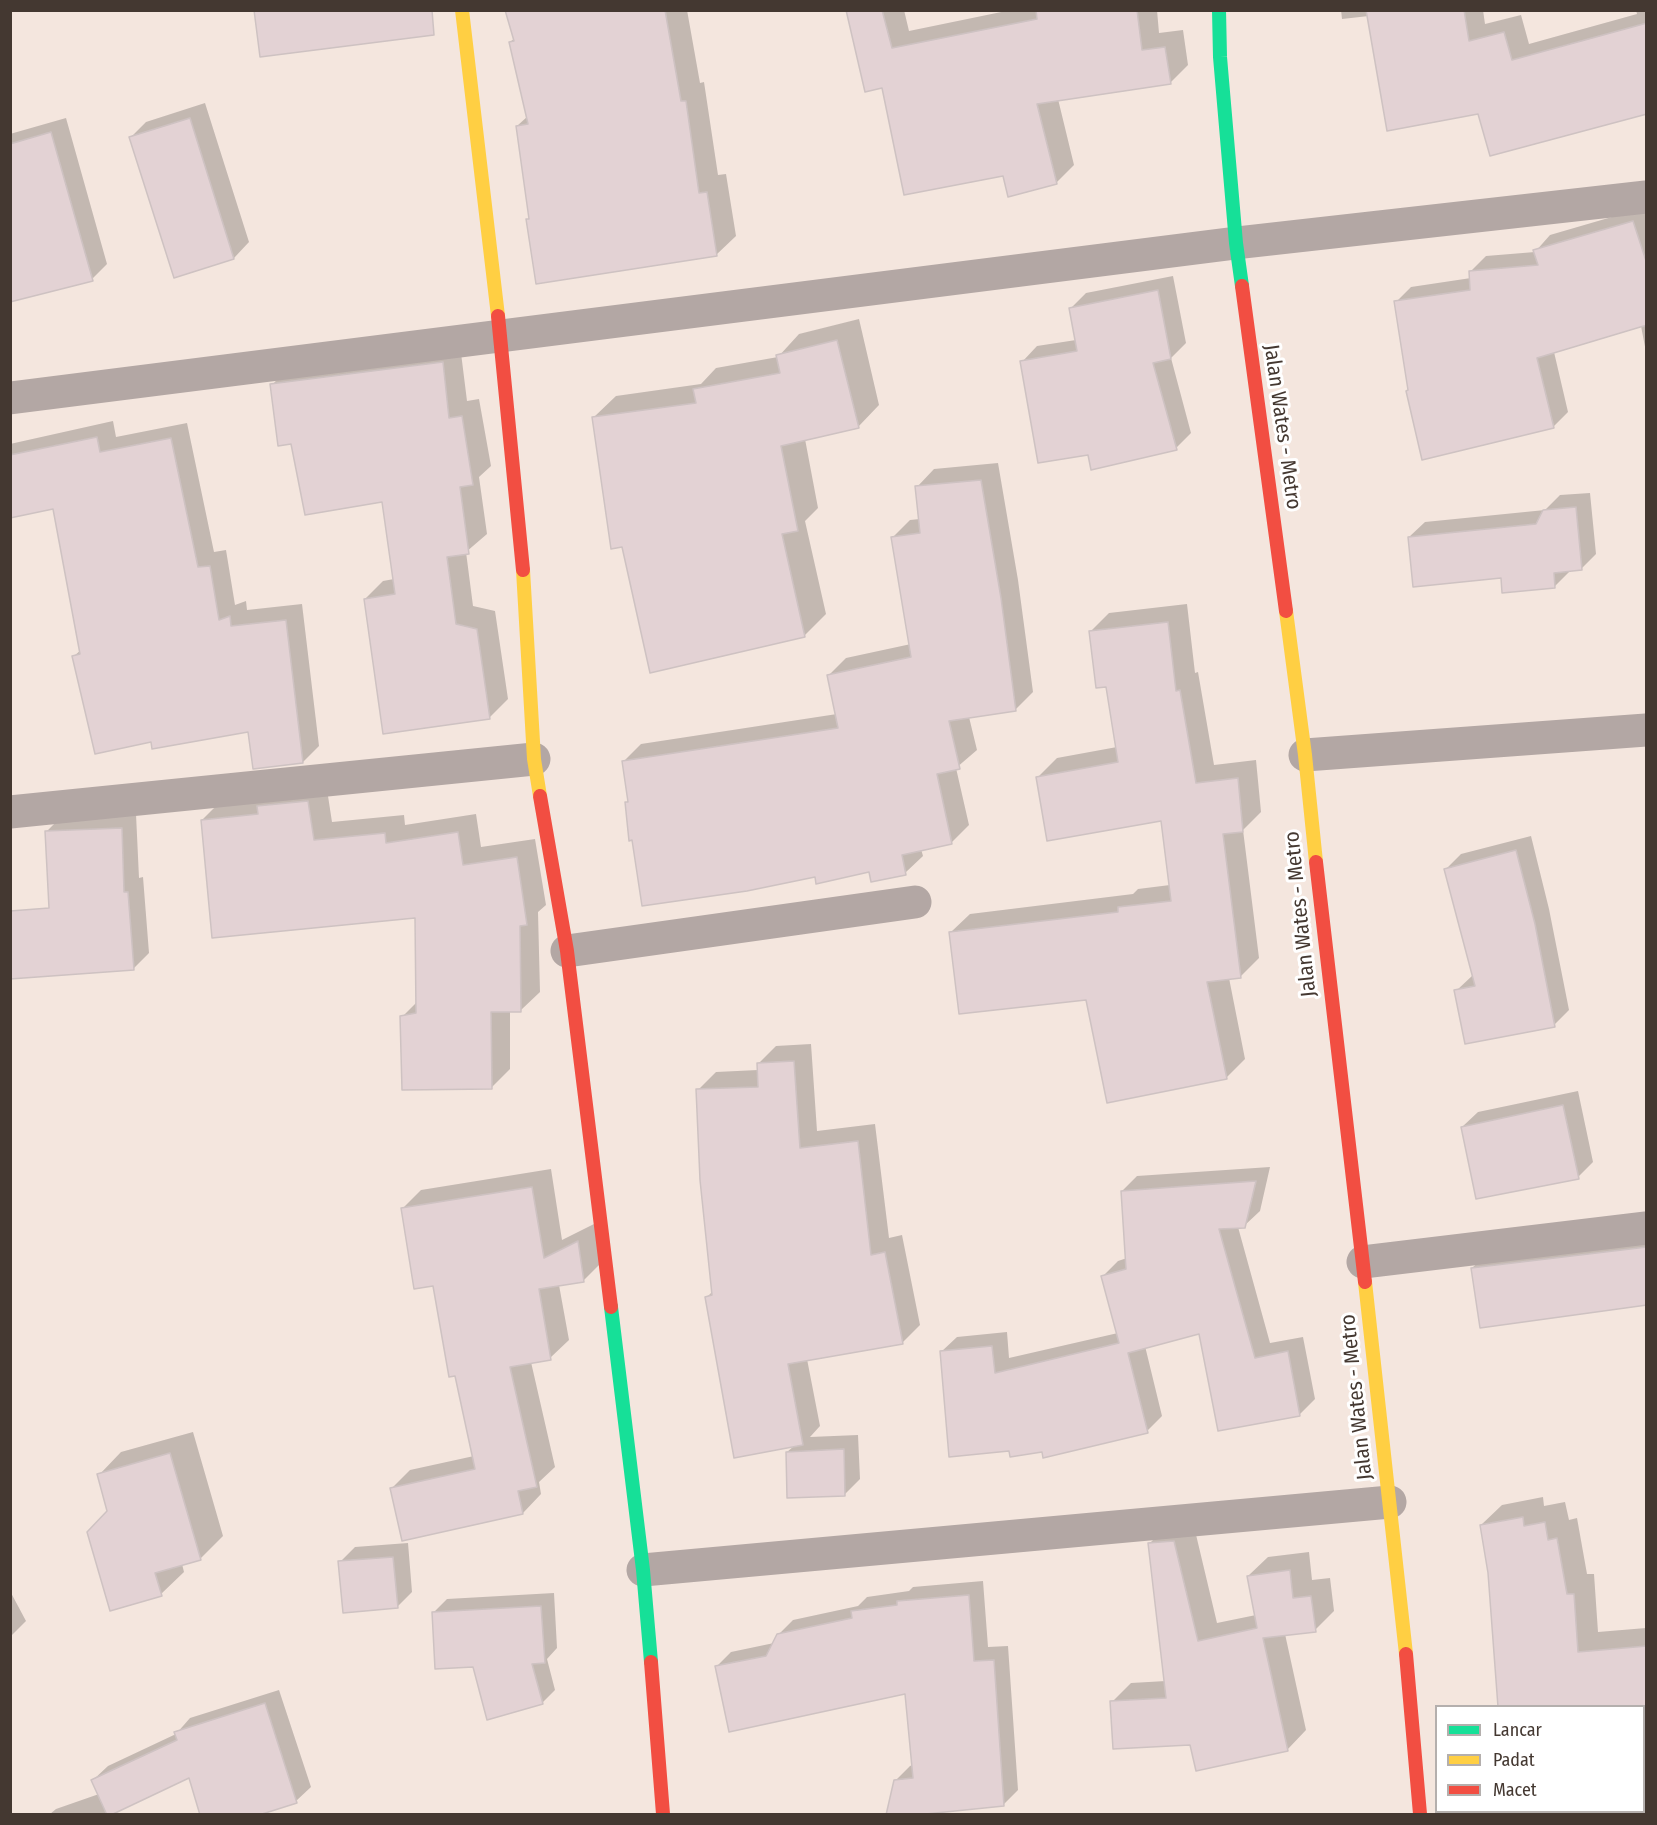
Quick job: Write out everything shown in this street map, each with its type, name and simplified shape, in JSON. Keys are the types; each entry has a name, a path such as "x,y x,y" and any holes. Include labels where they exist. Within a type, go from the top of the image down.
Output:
{"main road":[{"path":"462,10 500,336 522,558 534,759 567,951 643,1570 663,1815"},
{"name":"Jalan Wates - Metro","path":"1219,10 1220,57 1236,243 1305,755 1322,922 1390,1502 1426,1751 1420,1815"}],"street":[{"path":"10,398 1236,243 1647,197"},
{"path":"1305,755 1647,730"},
{"path":"11,810 534,759"},
{"path":"567,951 915,902"},
{"path":"1363,1262 1647,1227"},
{"path":"643,1570 1390,1502"}],"building":[{"path":"254,10 432,10 434,35 260,57"},
{"path":"505,10 665,10 681,101 686,101 699,193 707,192 717,256 536,284 516,126 528,124 509,42 514,41"},
{"path":"846,10 882,10 892,48 1037,19 1036,10 1137,10 1142,50 1165,47 1171,84 1037,104 1057,184 1008,197 1003,176 904,195 882,88 865,92"},
{"path":"1366,10 1464,10 1469,41 1504,32 1512,60 1647,23 1647,114 1490,156 1478,114 1387,131"},
{"path":"190,118 234,259 174,278 129,137"},
{"path":"51,132 93,281 10,302 10,144"},
{"path":"1633,221 1647,264 1647,325 1537,358 1554,428 1422,460 1406,391 1408,390 1394,301 1470,290 1469,271 1538,265 1533,250"},
{"path":"1158,290 1171,359 1153,363 1177,450 1091,470 1088,455 1038,463 1020,361 1077,351 1069,308"},
{"path":"837,340 859,428 781,446 798,531 782,534 805,637 650,673 622,547 611,549 592,417 696,403 693,389 780,373 776,355"},
{"path":"443,362 449,418 462,416 473,485 460,487 469,554 447,557 456,624 477,629 490,719 383,734 364,599 395,594 382,502 305,515 291,444 278,446 270,384"},
{"path":"97,437 100,452 171,438 198,567 210,566 219,620 230,616 231,626 286,620 303,763 253,769 248,732 152,749 151,742 95,754 72,656 80,654 53,509 10,518 10,455"},
{"path":"981,480 1001,598 1016,711 949,721 960,769 937,774 952,844 902,855 906,875 871,882 869,872 816,884 815,877 747,891 642,906 632,840 629,841 625,802 628,802 622,761 838,728 827,675 911,657 891,537 920,533 915,486"},
{"path":"1576,507 1582,570 1554,573 1555,588 1502,593 1501,578 1413,587 1408,537 1536,524 1543,510"},
{"path":"1168,622 1176,691 1180,690 1196,783 1238,778 1243,832 1223,834 1241,978 1207,982 1227,1079 1107,1103 1086,1000 959,1014 949,932 1118,912 1118,907 1171,901 1161,821 1047,841 1036,777 1118,762 1106,687 1096,688 1089,631"},
{"path":"308,801 314,840 385,833 386,843 458,832 463,865 517,857 527,925 520,926 521,1012 491,1012 492,1089 402,1090 400,1016 416,1013 415,918 212,938 201,820 258,814 257,806"},
{"path":"122,828 124,892 128,892 134,970 10,979 10,911 49,908 45,831"},
{"path":"1516,850 1535,924 1555,1027 1465,1044 1454,990 1475,986 1444,869"},
{"path":"794,1061 800,1148 858,1141 871,1255 885,1252 903,1344 788,1364 803,1445 734,1458 705,1297 712,1295 700,1180 696,1089 758,1087 757,1063"},
{"path":"1563,1105 1579,1179 1476,1199 1461,1127"},
{"path":"1256,1181 1245,1228 1219,1229 1255,1358 1288,1351 1300,1416 1218,1431 1199,1334 1128,1353 1148,1433 1043,1458 1042,1452 1010,1457 1009,1451 949,1457 940,1351 992,1346 995,1373 1119,1343 1101,1276 1126,1269 1121,1191"},
{"path":"532,1187 544,1258 578,1241 584,1282 539,1289 551,1360 510,1367 537,1487 518,1491 523,1514 402,1541 390,1488 475,1469 455,1376 449,1377 433,1286 414,1289 401,1208"},
{"path":"1647,1247 1647,1305 1480,1328 1471,1268"},
{"path":"844,1449 845,1496 787,1498 786,1452"},
{"path":"170,1453 201,1560 155,1573 162,1596 110,1611 87,1532 107,1511 97,1474"},
{"path":"1523,1517 1524,1526 1545,1522 1548,1540 1557,1538 1567,1594 1574,1594 1578,1652 1647,1646 1647,1707 1645,1705 1498,1705 1488,1573 1480,1525"},
{"path":"1174,1541 1198,1641 1257,1628 1247,1576 1290,1570 1293,1598 1311,1596 1316,1632 1263,1638 1288,1751 1196,1771 1190,1745 1113,1749 1110,1701 1166,1698 1148,1543"},
{"path":"393,1557 398,1608 343,1613 338,1561"},
{"path":"969,1595 974,1661 994,1660 1004,1806 916,1815 886,1815 894,1780 913,1778 905,1694 729,1732 715,1666 766,1656 777,1634 852,1618 851,1611 897,1605 897,1601"},
{"path":"541,1606 545,1663 532,1664 543,1704 487,1720 473,1667 435,1669 432,1612"},
{"path":"265,1703 297,1803 259,1815 200,1815 189,1778 107,1815 91,1780 177,1740 174,1732"}],"traffic: fast":[{"path":"1219,10 1220,57 1236,243 1242,286"},
{"path":"611,1307 643,1570 651,1662"}],"traffic: slow":[{"path":"462,10 498,316"},
{"path":"523,570 534,759 540,796"},
{"path":"1286,611 1316,862"},
{"path":"1365,1282 1406,1654"}],"traffic: jam":[{"path":"1242,286 1286,611"},
{"path":"498,316 523,570"},
{"path":"540,796 567,951 611,1307"},
{"path":"1316,862 1365,1282"},
{"path":"1406,1654 1420,1814"},
{"path":"651,1662 663,1814"}]}
